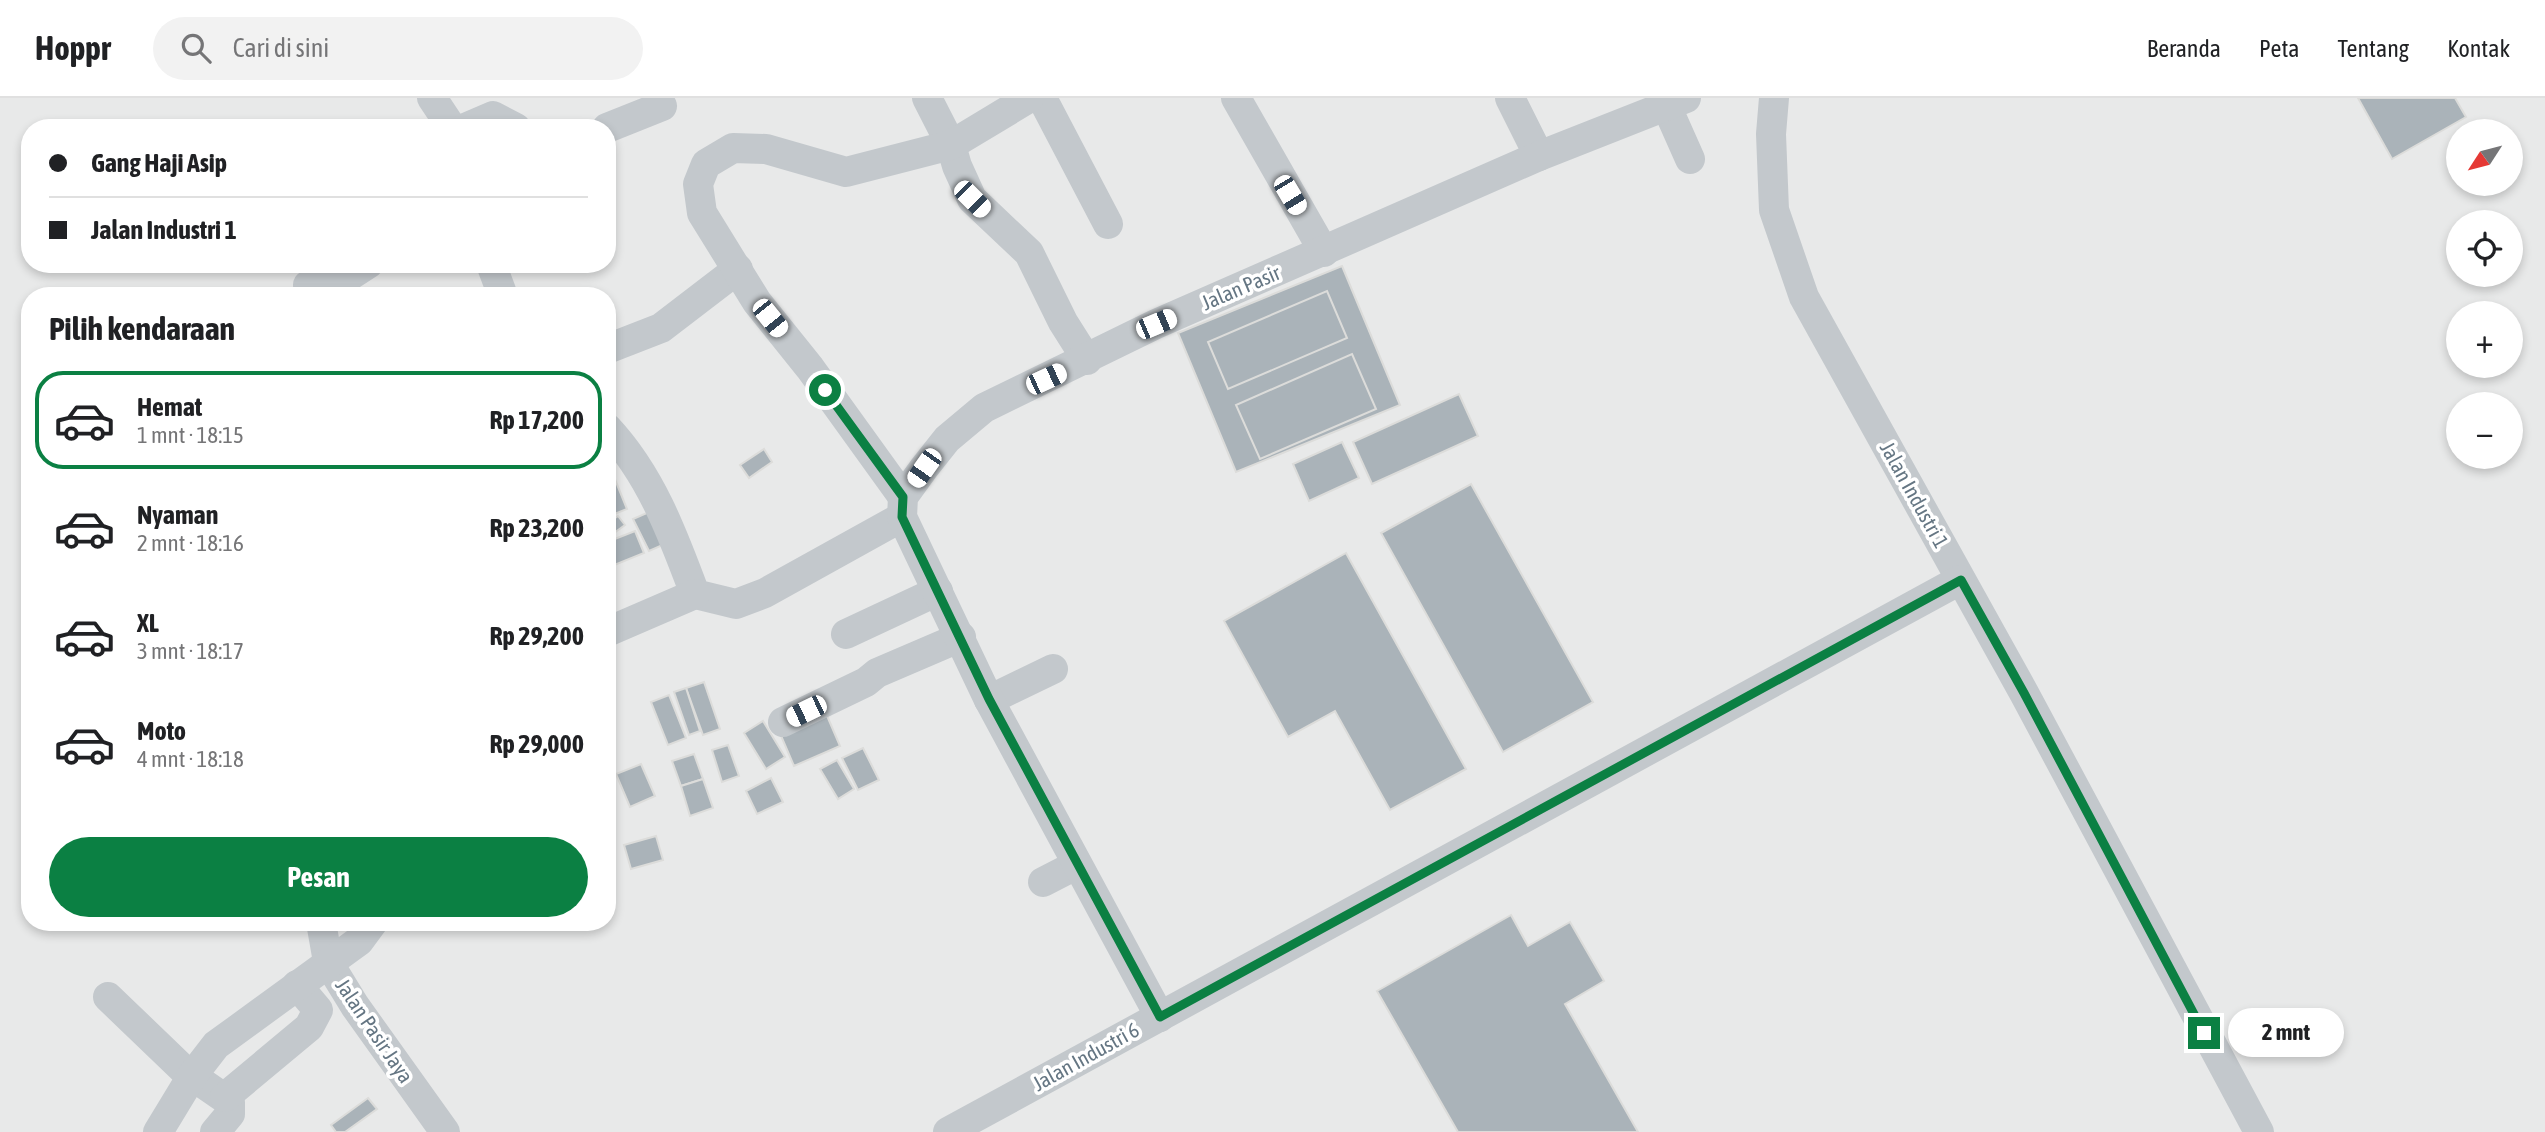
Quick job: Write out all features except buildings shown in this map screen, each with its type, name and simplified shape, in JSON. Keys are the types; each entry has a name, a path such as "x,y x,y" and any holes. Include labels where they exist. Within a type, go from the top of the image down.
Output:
{"street":[{"path":"432,98 446,119"},
{"path":"927,98 951,145 972,199 1029,254 1063,322 1087,360"},
{"path":"1236,98 1324,252"},
{"path":"1510,98 1539,156"},
{"name":"Jalan Industri 1","path":"1774,98 1771,167 1774,210 1804,298 1961,580 2259,1132"},
{"path":"1108,224 1042,99 951,145 846,172 766,149 733,149 706,164 698,184 702,213 757,302 810,368 902,507 989,699 1160,1017"},
{"path":"1676,102 1689,159"},
{"name":"Jalan Pasir","path":"902,507 947,439 984,408 1156,324 1539,156 1676,102"},
{"path":"616,124 662,106"},
{"path":"616,346 661,328 738,269"},
{"path":"308,285 354,273"},
{"path":"616,437 626,448 665,516 695,594"},
{"path":"616,628 695,594 736,604 777,587 902,507"},
{"name":"Jalan Industri 6","path":"948,1132 1961,580"},
{"path":"846,634 938,591"},
{"path":"783,722 866,682 877,673 961,637"},
{"path":"989,699 1053,669"},
{"path":"1043,882 1076,865"},
{"name":"Jalan Pasir Jaya","path":"323,931 328,962 355,1006 445,1132"},
{"path":"158,1132 191,1076 216,1045 359,941 366,931"},
{"path":"225,1097 309,1027 317,1010 297,985"},
{"path":"108,997 191,1076 225,1097 232,1108 215,1132"}],"shaded area":[{"path":"0,98 2545,98 2545,1132 0,1132"}],"route":[{"path":"825,390 903,497 902,517 989,699 1160,1017 1433,869 1686,727 1961,580 2024,693 2204,1033"}]}
